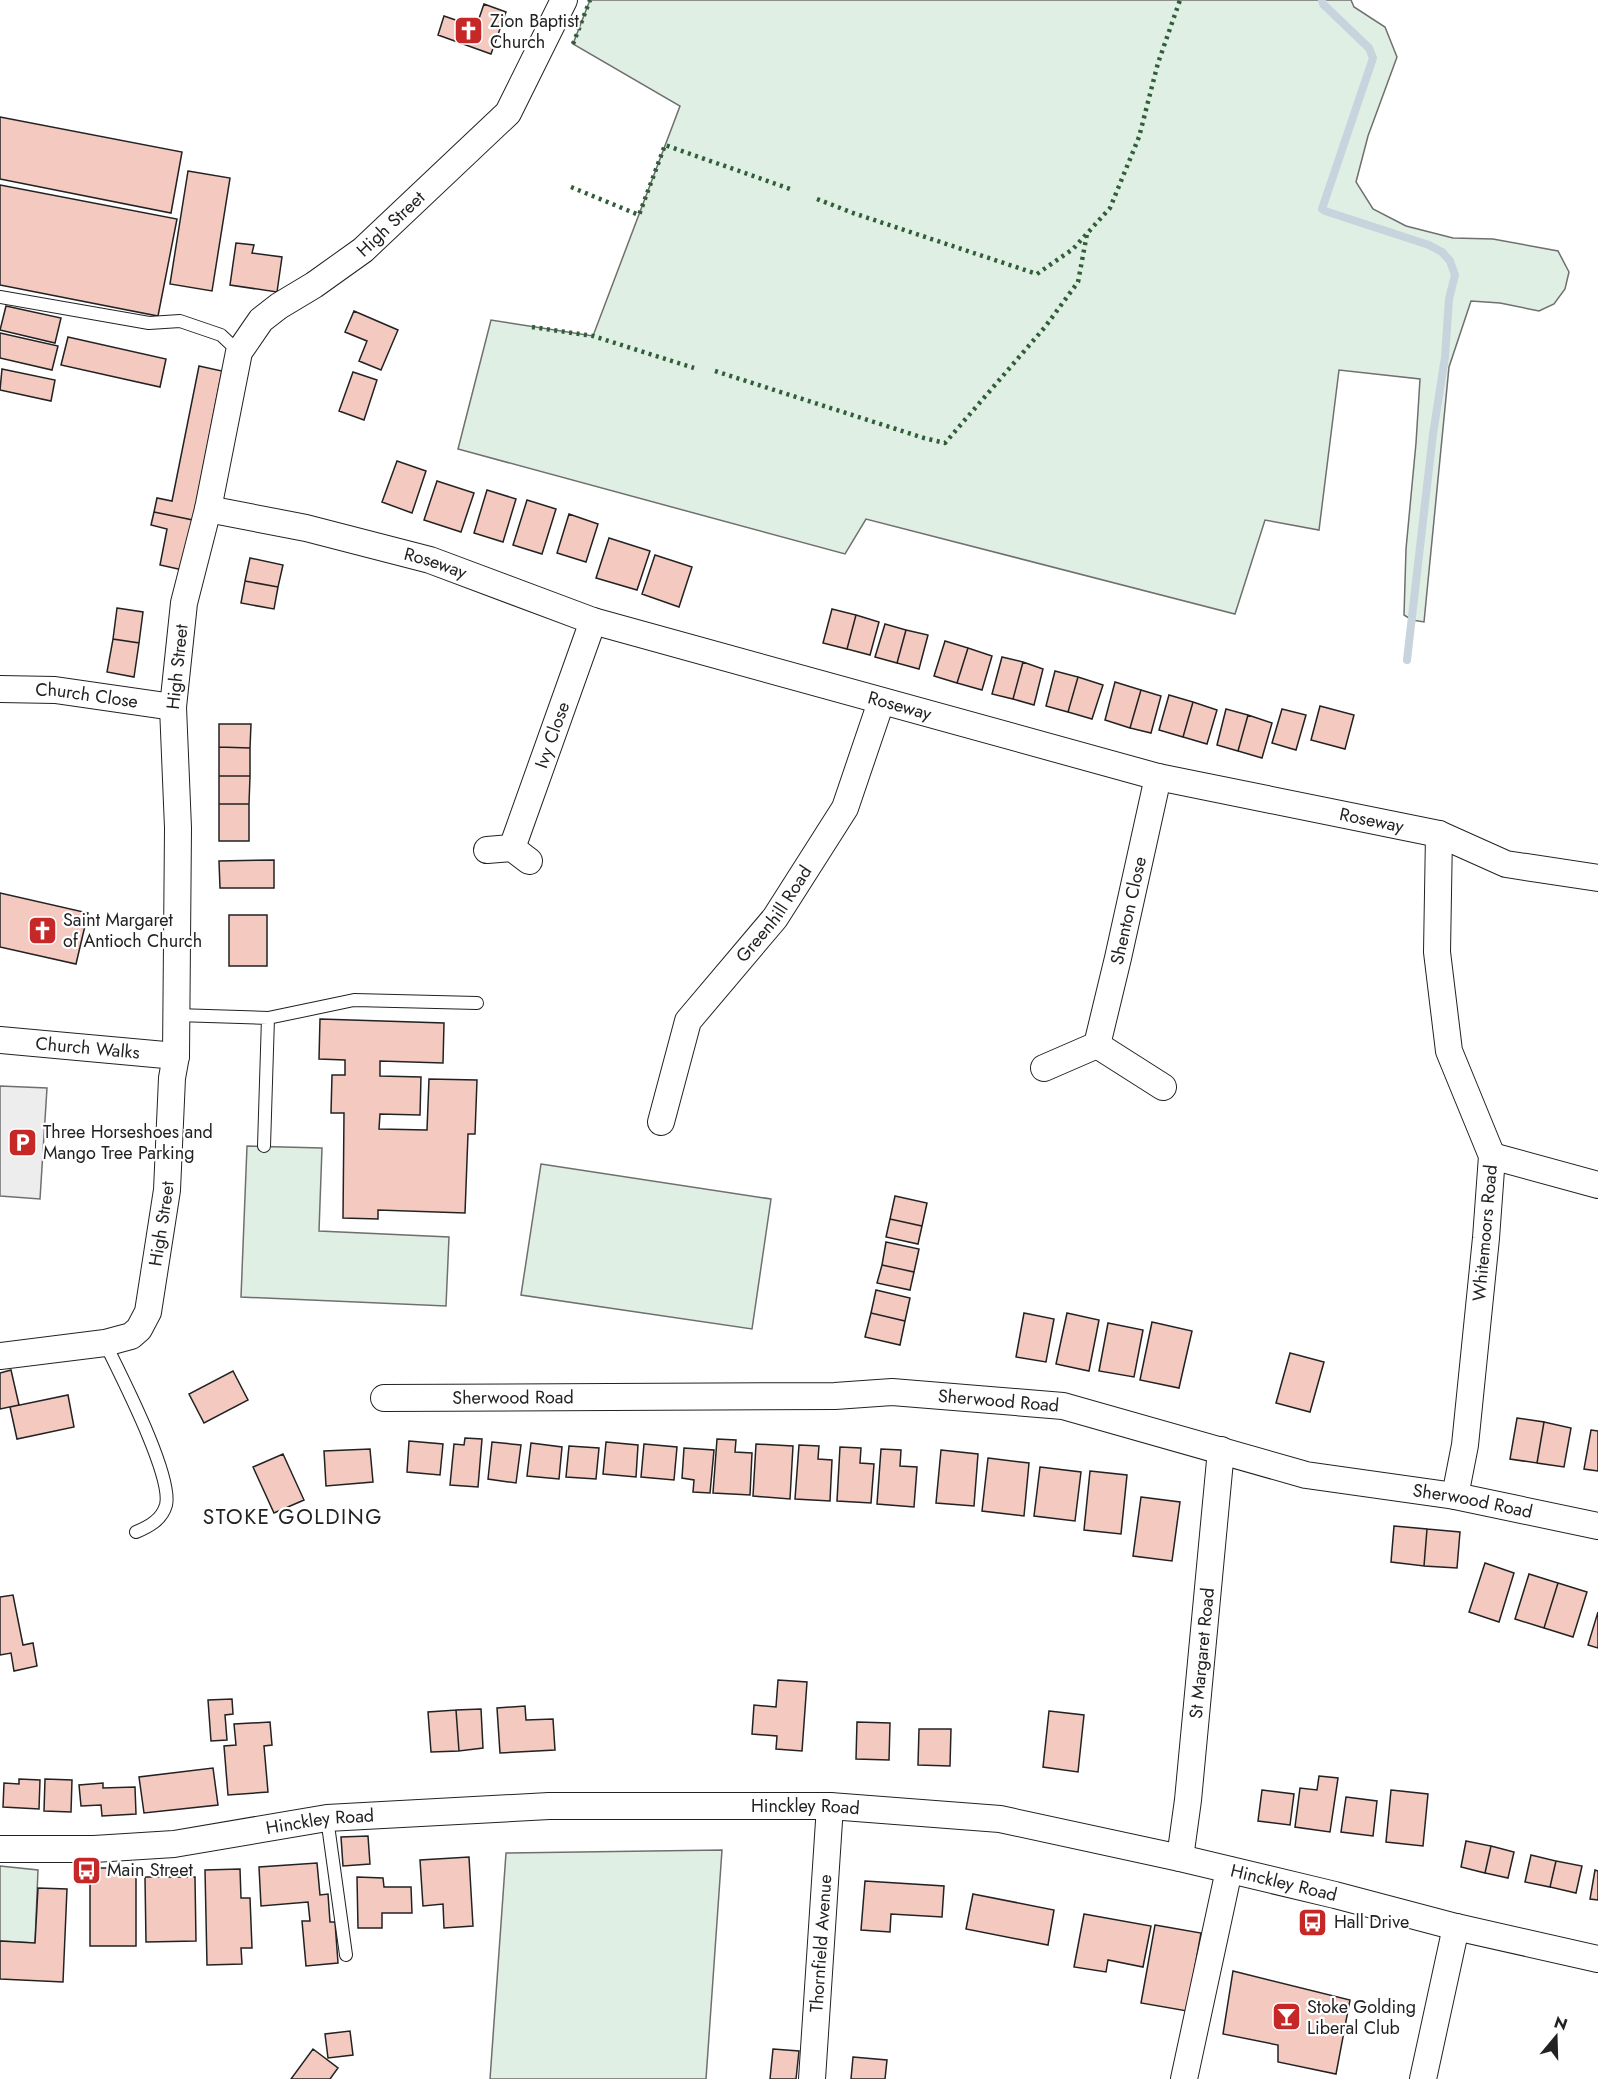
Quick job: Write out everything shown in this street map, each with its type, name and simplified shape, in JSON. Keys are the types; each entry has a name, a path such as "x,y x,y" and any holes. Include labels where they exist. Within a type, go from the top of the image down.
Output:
{"street":[{"name":"High Street","path":"0,1356 105,1342 130,1336 139,1329 148,1312 167,1190 172,1078 176,1056 178,828 173,707 184,603 208,509 239,352 261,320 363,250 508,112 564,0"},
{"name":"Roseway","path":"208,509 306,528 430,560 593,621 1158,777 1439,834 1506,864 1598,879"},
{"name":"Ivy Close","path":"487,850 520,855 593,621"},
{"name":"Church Close","path":"0,688 55,690 173,707"},
{"name":"Greenhill Road","path":"661,1122 688,1021 775,918 844,808 881,702"},
{"name":"Shenton Close","path":"1097,1045 1158,777"},
{"name":"Whitemoors Road","path":"1439,834 1437,952 1449,1051 1492,1156 1465,1445 1455,1496"},
{"name":"Church Walks","path":"0,1040 176,1056"},
{"path":"1044,1068 1097,1045 1163,1087"},
{"path":"1492,1156 1598,1185"},
{"name":"Sherwood Road","path":"384,1398 835,1396 892,1392 1063,1406 1306,1474 1455,1496 1598,1526"},
{"name":"St Margaret Road","path":"1180,1858 1188,1800 1221,1450"},
{"name":"Hinckley Road","path":"0,1849 94,1849 174,1844 327,1818 549,1806 830,1806 1000,1819 1180,1858 1335,1895 1456,1928 1598,1959"},
{"name":"Thornfield Avenue","path":"812,2079 830,1806"},
{"path":"1184,2079 1229,1870"},
{"path":"1423,2079 1456,1928"}],"lane":[{"path":"0,297 149,323 180,321 221,336 239,352"},
{"path":"176,1015 268,1018 354,1000 477,1003"},
{"path":"264,1146 268,1018"},
{"path":"105,1342 146,1431 165,1484 166,1506 153,1525 136,1532"},
{"path":"327,1818 346,1955"}],"green space":[{"path":"590,0 1351,0 1354,7 1385,27 1397,57 1368,136 1356,182 1373,209 1406,226 1453,238 1493,239 1558,251 1569,272 1565,289 1554,304 1539,311 1500,303 1471,301 1449,367 1424,622 1412,620 1404,615 1406,549 1420,379 1339,370 1319,530 1265,520 1235,614 866,519 845,554 458,449 491,320 593,336 680,106 573,44"},
{"path":"247,1146 322,1148 319,1231 449,1237 446,1306 241,1297"},
{"path":"541,1164 771,1199 752,1329 521,1295"},
{"path":"722,1850 706,2079 490,2079 506,1853"},
{"path":"0,1866 38,1870 35,1943 0,1941"}],"shaded area":[{"name":"Three Horseshoes and Mango Tree Parking","path":"0,1086 47,1088 40,1199 0,1196"}],"building":[{"name":"Zion Baptist Church","path":"484,4 506,12 491,54 438,35 444,16 476,27"},
{"path":"0,117 182,152 171,213 0,179"},
{"path":"188,171 230,178 212,291 170,284"},
{"path":"0,185 177,219 158,316 0,285"},
{"path":"236,243 254,245 252,253 282,257 277,292 230,285"},
{"path":"6,306 61,318 55,343 0,330"},
{"path":"354,311 398,330 381,370 359,361 367,341 345,332"},
{"path":"0,333 58,346 52,370 0,358"},
{"path":"68,337 166,359 160,387 61,365"},
{"path":"199,366 222,371 193,520 154,512 157,498 172,501"},
{"path":"2,369 55,380 51,401 0,390"},
{"path":"353,372 377,380 364,420 339,411"},
{"path":"397,461 426,471 412,513 382,502"},
{"path":"437,481 474,493 461,532 424,520"},
{"path":"487,490 516,499 503,542 474,533"},
{"path":"527,500 556,509 542,554 513,545"},
{"path":"154,512 193,520 183,570 160,565 167,529 151,525"},
{"path":"569,514 598,524 586,562 557,553"},
{"path":"609,538 650,551 637,590 596,578"},
{"path":"655,555 692,567 679,607 642,594"},
{"path":"250,558 283,565 278,587 245,581"},
{"path":"245,581 278,587 274,609 241,603"},
{"path":"117,608 143,612 139,643 113,639"},
{"path":"832,609 856,615 847,649 823,643"},
{"path":"856,615 879,622 870,655 847,649"},
{"path":"885,624 906,630 897,663 875,657"},
{"path":"906,630 928,635 919,669 897,663"},
{"path":"113,639 139,643 134,677 107,672"},
{"path":"945,641 968,648 957,683 934,676"},
{"path":"968,648 992,656 982,690 957,683"},
{"path":"1002,657 1023,662 1013,699 992,694"},
{"path":"1023,662 1043,669 1034,705 1013,699"},
{"path":"1055,671 1078,677 1068,712 1046,706"},
{"path":"1078,677 1103,685 1092,719 1068,712"},
{"path":"1115,682 1141,690 1130,728 1105,720"},
{"path":"1141,690 1161,696 1151,733 1130,728"},
{"path":"1169,695 1193,702 1183,737 1159,730"},
{"path":"1193,702 1217,710 1207,744 1183,737"},
{"path":"1320,706 1354,715 1345,749 1311,740"},
{"path":"1226,709 1248,715 1238,751 1217,745"},
{"path":"1282,709 1306,715 1296,750 1272,743"},
{"path":"1248,715 1272,723 1262,758 1238,751"},
{"path":"219,724 251,724 250,748 219,747"},
{"path":"219,747 250,748 250,776 219,776"},
{"path":"219,776 250,776 249,804 219,804"},
{"path":"219,804 249,804 249,841 219,841"},
{"path":"274,860 274,888 220,888 219,861"},
{"name":"Saint Margaret of Antioch Church","path":"0,893 88,913 76,964 0,947"},
{"path":"229,915 267,915 267,966 229,966"},
{"path":"320,1019 444,1023 443,1063 380,1061 380,1076 421,1077 420,1115 380,1114 379,1129 427,1130 429,1079 477,1080 475,1134 468,1134 465,1213 378,1210 378,1219 343,1218 344,1113 331,1113 332,1075 345,1075 345,1060 319,1059"},
{"path":"895,1196 927,1203 922,1226 890,1219"},
{"path":"890,1219 922,1226 918,1244 886,1237"},
{"path":"886,1242 919,1249 914,1272 882,1265"},
{"path":"882,1265 914,1272 910,1290 877,1283"},
{"path":"876,1290 910,1298 905,1321 871,1313"},
{"path":"871,1313 905,1321 900,1345 865,1337"},
{"path":"1024,1313 1054,1319 1046,1362 1016,1357"},
{"path":"1067,1313 1099,1320 1089,1371 1056,1364"},
{"path":"1152,1322 1192,1331 1179,1388 1140,1380"},
{"path":"1108,1323 1143,1330 1134,1377 1099,1371"},
{"path":"1290,1353 1324,1362 1310,1412 1276,1403"},
{"path":"11,1370 19,1405 0,1409 0,1373"},
{"path":"233,1371 248,1400 204,1423 189,1394"},
{"path":"68,1395 74,1427 17,1439 10,1407"},
{"path":"1517,1418 1544,1422 1537,1463 1510,1459"},
{"path":"1544,1422 1571,1428 1564,1467 1537,1463"},
{"path":"1591,1430 1598,1431 1598,1471 1584,1469"},
{"path":"465,1438 482,1439 478,1487 450,1485 454,1444 464,1445"},
{"path":"717,1439 736,1440 735,1452 752,1453 750,1495 713,1493"},
{"path":"409,1441 443,1444 440,1475 407,1472"},
{"path":"492,1442 521,1445 516,1483 488,1479"},
{"path":"606,1442 638,1445 636,1477 603,1474"},
{"path":"531,1443 562,1447 559,1479 527,1476"},
{"path":"644,1444 677,1447 674,1480 641,1477"},
{"path":"756,1444 793,1446 790,1499 753,1496"},
{"path":"799,1445 819,1446 818,1459 832,1460 830,1501 795,1499"},
{"path":"569,1446 599,1448 596,1479 566,1477"},
{"path":"840,1447 861,1448 860,1463 874,1464 871,1503 837,1501"},
{"path":"684,1448 714,1450 710,1493 693,1492 694,1480 682,1478"},
{"path":"370,1449 373,1482 326,1486 324,1451"},
{"path":"881,1449 901,1450 900,1466 917,1467 914,1507 877,1504"},
{"path":"941,1450 978,1454 974,1506 936,1503"},
{"path":"283,1454 304,1500 274,1513 253,1467"},
{"path":"988,1458 1029,1463 1024,1516 982,1511"},
{"path":"1040,1467 1081,1472 1075,1521 1034,1516"},
{"path":"1090,1471 1127,1475 1121,1534 1084,1530"},
{"path":"1141,1497 1180,1502 1172,1561 1133,1556"},
{"path":"1394,1526 1427,1529 1424,1566 1391,1562"},
{"path":"1427,1529 1460,1532 1457,1568 1424,1566"},
{"path":"1485,1563 1514,1573 1499,1622 1469,1612"},
{"path":"1529,1574 1558,1583 1544,1628 1515,1619"},
{"path":"1558,1583 1587,1592 1573,1637 1544,1628"},
{"path":"13,1595 23,1645 33,1643 37,1666 14,1671 11,1653 0,1655 0,1597"},
{"path":"1598,1612 1598,1648 1588,1645"},
{"path":"778,1680 807,1682 802,1751 776,1749 777,1736 752,1734 754,1705 776,1707"},
{"path":"232,1699 233,1714 225,1715 227,1740 211,1741 208,1700"},
{"path":"525,1706 526,1720 553,1719 555,1750 500,1753 497,1708"},
{"path":"481,1709 483,1748 459,1751 456,1710"},
{"path":"456,1710 459,1751 431,1752 428,1712"},
{"path":"1049,1711 1084,1715 1078,1772 1043,1767"},
{"path":"270,1722 272,1745 264,1746 268,1792 228,1795 224,1746 236,1745 234,1724"},
{"path":"857,1722 890,1723 889,1760 856,1759"},
{"path":"919,1729 951,1729 950,1766 918,1765"},
{"path":"213,1768 218,1805 144,1813 139,1777"},
{"path":"1319,1776 1338,1778 1330,1832 1295,1827 1300,1788 1317,1790"},
{"path":"19,1779 40,1780 39,1809 3,1807 4,1783 19,1784"},
{"path":"45,1779 72,1780 71,1812 44,1811"},
{"path":"103,1783 103,1788 135,1787 136,1814 102,1816 101,1805 81,1806 79,1785"},
{"path":"1262,1790 1294,1794 1290,1825 1258,1821"},
{"path":"1391,1790 1428,1794 1423,1846 1386,1842"},
{"path":"1346,1797 1377,1801 1373,1836 1341,1832"},
{"path":"368,1836 370,1864 343,1866 341,1837"},
{"path":"1466,1841 1491,1846 1485,1873 1461,1867"},
{"path":"1491,1846 1514,1852 1508,1878 1485,1873"},
{"path":"1531,1855 1556,1861 1550,1887 1525,1882"},
{"path":"469,1857 473,1926 444,1928 443,1904 423,1906 420,1860"},
{"path":"1556,1861 1582,1866 1576,1893 1550,1887"},
{"path":"317,1863 320,1895 328,1894 330,1922 335,1922 338,1963 306,1966 302,1921 310,1921 308,1902 261,1906 259,1867"},
{"path":"90,1868 136,1868 136,1946 90,1946"},
{"path":"240,1869 241,1898 250,1898 252,1948 241,1948 242,1964 207,1965 205,1870"},
{"path":"1595,1870 1598,1871 1598,1900 1590,1899"},
{"path":"145,1877 195,1877 196,1941 146,1942"},
{"path":"357,1877 383,1878 384,1887 411,1887 412,1913 382,1913 382,1928 358,1928"},
{"path":"865,1881 944,1886 942,1917 891,1914 890,1932 861,1930"},
{"path":"38,1888 67,1889 63,1982 0,1979 0,1941 35,1943"},
{"path":"973,1894 1054,1910 1048,1945 966,1929"},
{"path":"1084,1914 1151,1926 1143,1967 1108,1960 1106,1972 1074,1967"},
{"path":"1155,1925 1201,1933 1187,2011 1141,2003"},
{"name":"Stoke Golding Liberal Club","path":"1233,1971 1350,2000 1336,2074 1278,2062 1278,2045 1223,2034"},
{"path":"350,2031 353,2055 328,2058 325,2034"},
{"path":"313,2049 338,2068 330,2079 291,2079"},
{"path":"773,2049 799,2051 796,2079 770,2079"},
{"path":"853,2057 887,2060 885,2079 851,2079"}],"waterway":[{"path":"1322,0 1323,4 1369,48 1373,58 1322,209 1429,245 1442,252 1450,261 1455,275 1449,299 1445,357 1433,434 1407,660"}],"hedge":[{"path":"573,44 590,0"},
{"path":"817,199 1037,274 1073,249 1110,208 1139,137 1158,63 1180,0"},
{"path":"571,187 639,215 665,145 793,190"},
{"path":"715,371 945,443 1045,327 1078,282 1087,234"},
{"path":"532,327 593,336 694,368"}],"place":[{"name":"Zion Baptist Church","path":"469,31"},
{"name":"Saint Margaret of Antioch Church","path":"42,930"},
{"name":"Three Horseshoes and Mango Tree Parking","path":"22,1142"},
{"name":"Main Street","path":"86,1870"},
{"name":"Hall Drive","path":"1313,1922"},
{"name":"Stoke Golding Liberal Club","path":"1286,2017"}],"district":[{"name":"STOKE GOLDING","path":"293,1517"}]}
